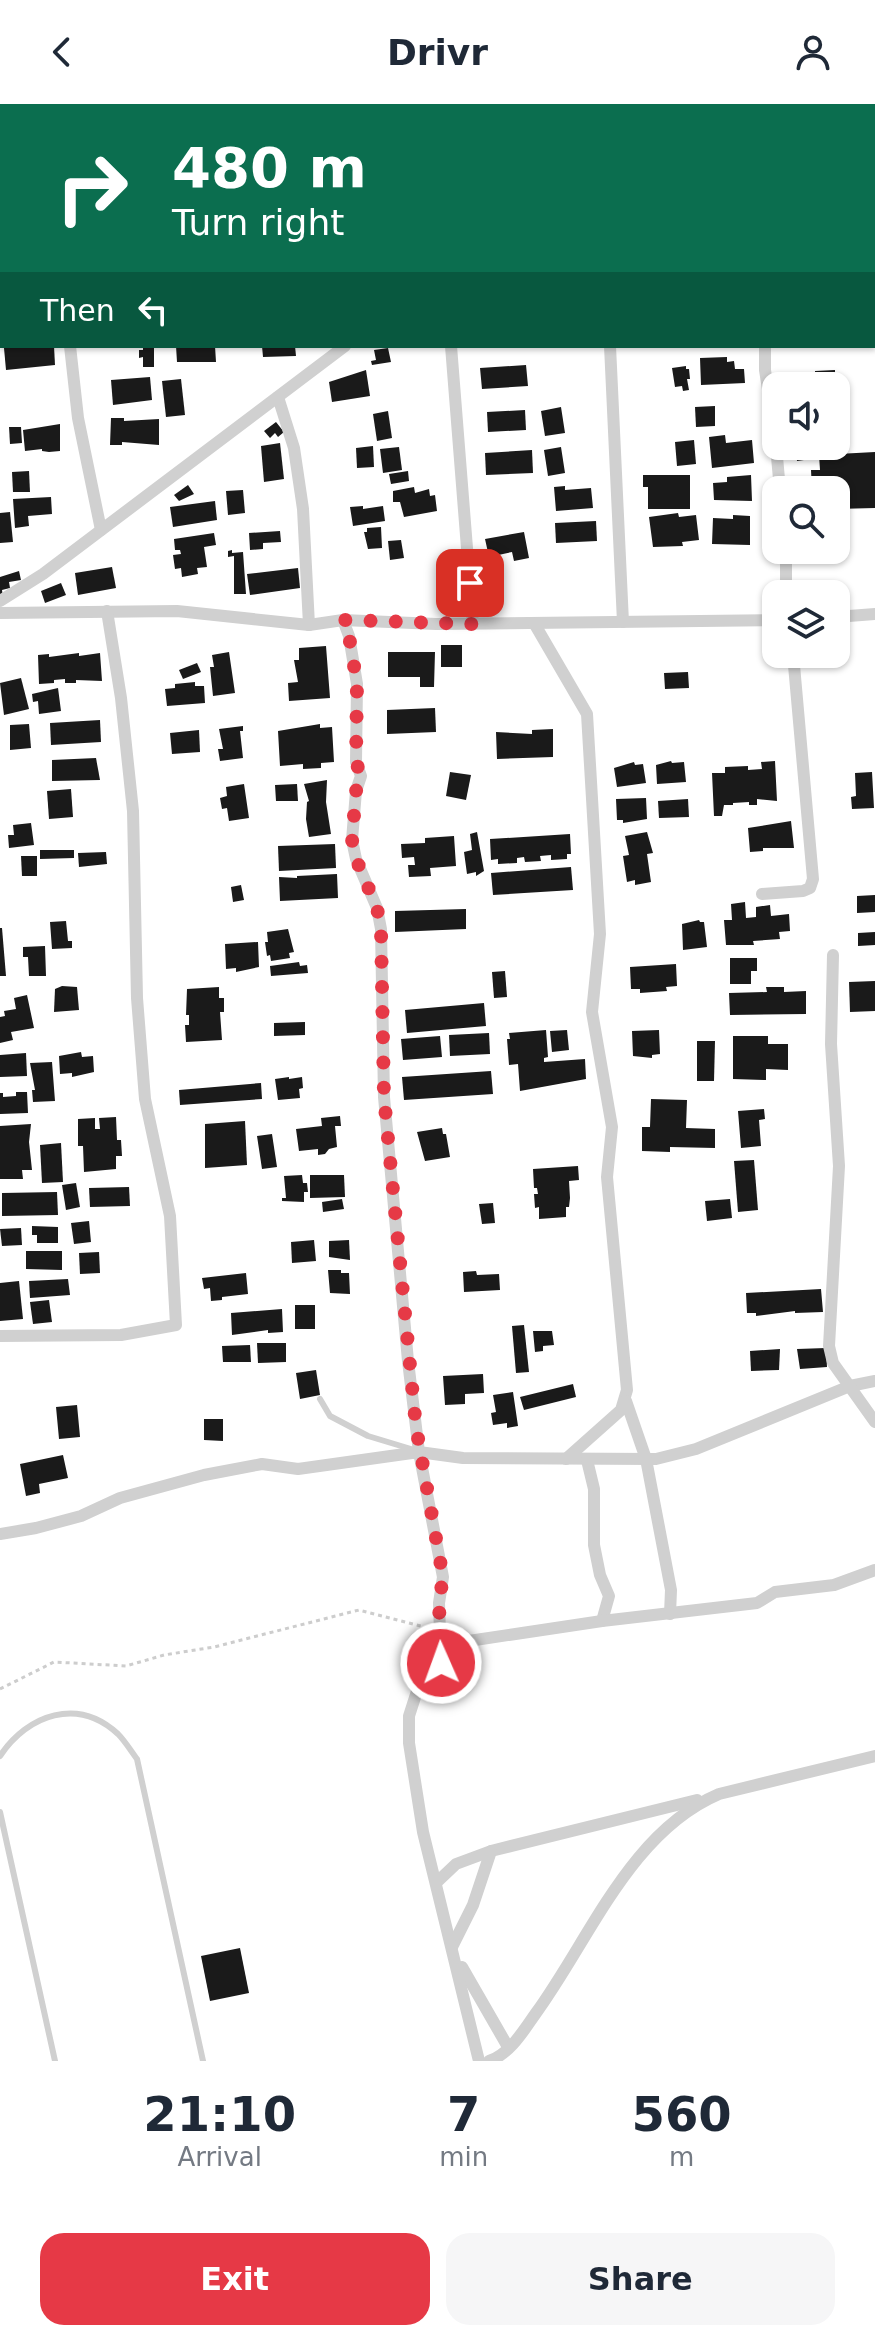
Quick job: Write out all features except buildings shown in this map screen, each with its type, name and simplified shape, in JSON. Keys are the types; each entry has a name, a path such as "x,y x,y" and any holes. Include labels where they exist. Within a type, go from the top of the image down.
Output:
{"street":[{"path":"70,348 78,418 101,530"},
{"path":"0,601 43,574 342,348"},
{"path":"451,348 473,624"},
{"path":"610,348 623,622"},
{"path":"765,348 765,372"},
{"path":"278,397 294,448 303,509 309,625"},
{"path":"0,1336 121,1335 176,1325 170,1216 145,1099 137,998 133,811 121,698 107,611"},
{"path":"0,613 177,611 309,625 343,620 473,624 762,620"},
{"path":"850,616 875,614"},
{"path":"343,620 349,636 357,684 356,762 361,776 356,791 352,840 356,859 377,908 381,929 384,1097 419,1452 443,1577 439,1603 441,1663"},
{"path":"534,623 587,714 600,934 592,1012 612,1127 607,1177 627,1390 621,1410 566,1459"},
{"path":"762,894 803,891 810,888 813,879 794,668"},
{"path":"833,955 831,1044 839,1166 829,1346 833,1363 875,1422"},
{"path":"0,1534 81,1516 120,1498 204,1475 262,1464 298,1469 419,1452 463,1458 646,1459 696,1449 850,1386 875,1381"},
{"path":"626,1401 646,1459 671,1590 670,1614"},
{"path":"587,1460 594,1489 594,1545 600,1575 609,1596 602,1621"},
{"path":"479,2061 423,1832 409,1743 409,1716 418,1688 462,1642 602,1621 757,1603 775,1592 834,1585 875,1570"},
{"path":"437,1882 456,1864 491,1851 875,1756"},
{"path":"489,2061 517,2039 559,1982 610,1897 643,1855 676,1819 698,1803 719,1794"},
{"path":"453,1950 473,1905 491,1851"},
{"path":"453,1950 508,2047"}],"lane":[{"path":"320,1399 330,1416 368,1436 419,1452"},
{"path":"0,1756 12,1738 30,1723 58,1714 86,1715 118,1734 137,1759 203,2061"},
{"path":"0,1812 55,2061"}],"path":[{"path":"0,1689 54,1662 126,1666 359,1610 440,1632"}],"route":[{"path":"441,1663 439,1603 443,1577 419,1452 384,1097 381,929 377,908 356,859 352,840 356,791 361,776 356,762 357,684 349,636 343,620 473,624 470,583"}]}
